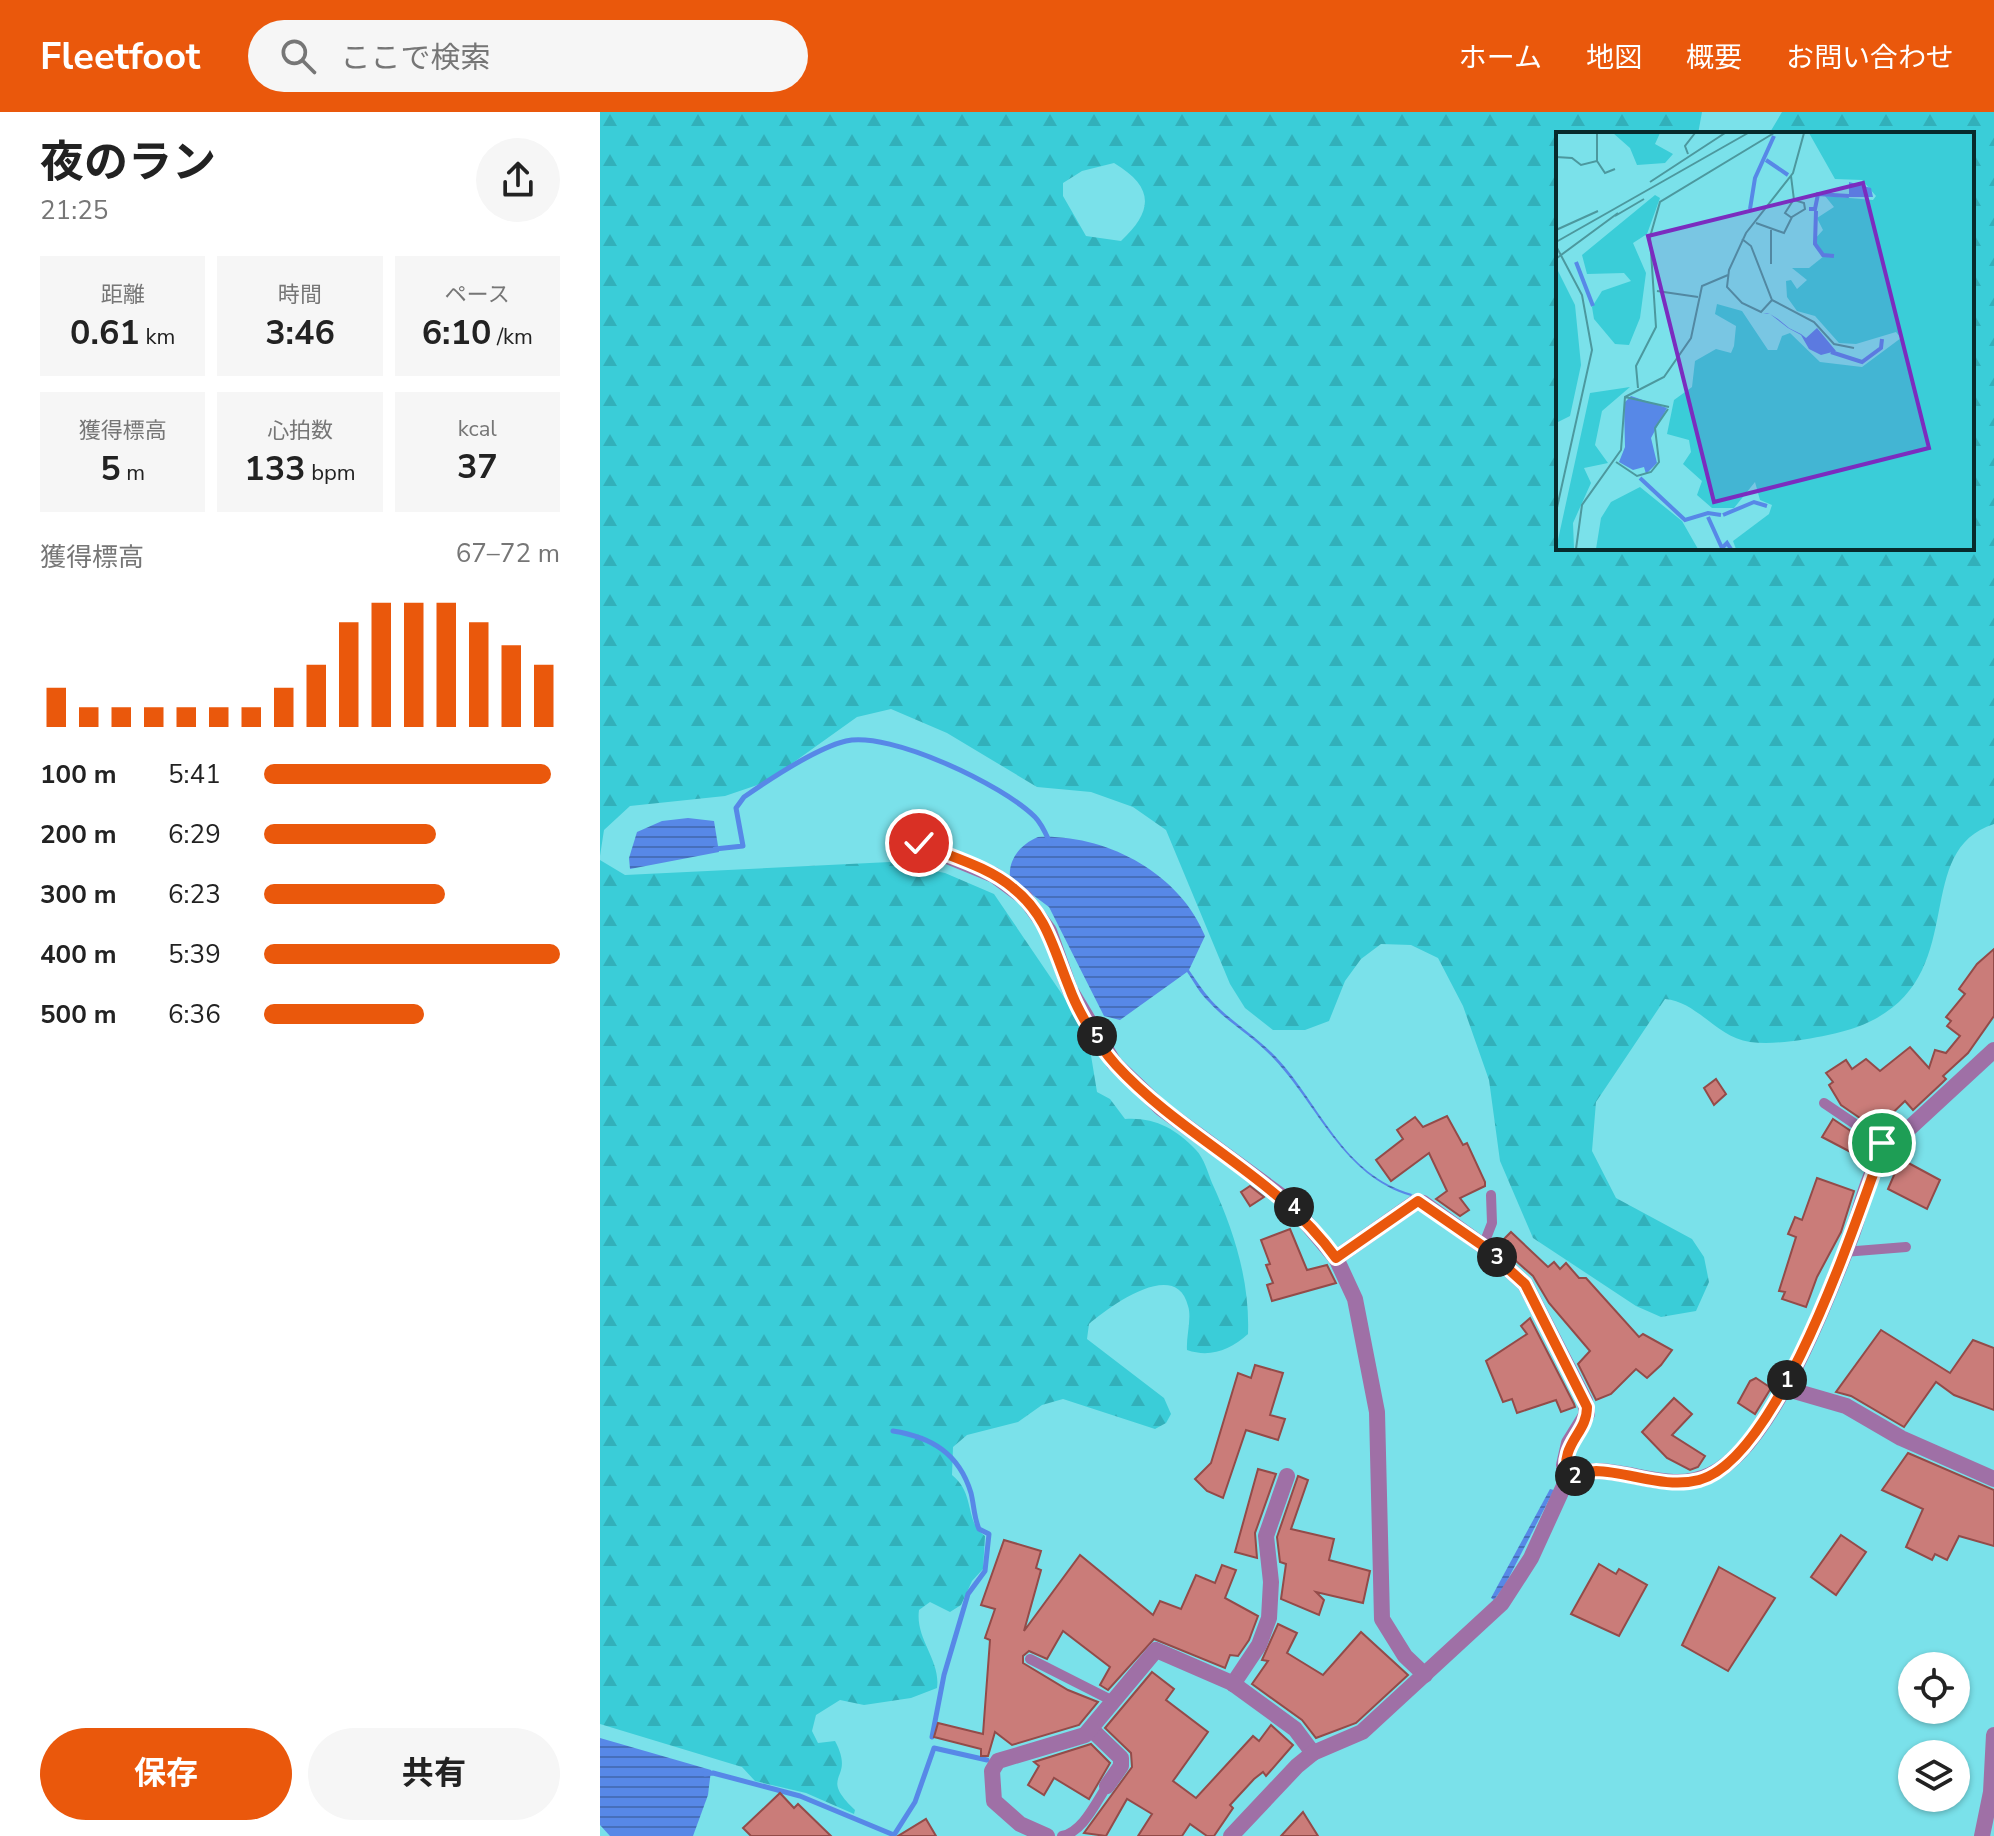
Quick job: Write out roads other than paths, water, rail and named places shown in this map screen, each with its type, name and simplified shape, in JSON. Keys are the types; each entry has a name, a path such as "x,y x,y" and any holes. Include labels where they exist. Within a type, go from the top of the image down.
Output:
{"street":[{"path":"906,839 994,875 1025,898 1044,922 1070,990 1114,1063 1161,1108 1288,1201 1336,1258 1355,1299 1377,1412 1382,1619 1405,1656 1425,1675"},
{"path":"1567,1479 1594,1471 1673,1482 1710,1475 1745,1448 1784,1388 1844,1252 1876,1166 1889,1147 1994,1050"},
{"path":"1231,1836 1313,1753 1362,1732 1502,1603 1531,1558 1567,1479 1564,1465 1569,1443 1587,1414 1585,1401 1525,1284 1483,1246 1418,1201 1336,1258"},
{"path":"1784,1388 1846,1406 1901,1438 1994,1479"},
{"path":"1233,1684 1259,1645 1269,1618 1271,1582 1266,1536 1287,1476"},
{"path":"1047,1836 1020,1824 994,1801 992,1771 998,1761 1085,1735 1156,1650 1233,1684 1295,1729 1313,1753"},
{"path":"1091,1729 1121,1758 1121,1766 1107,1786"},
{"path":"1982,1836 1989,1810 1994,1735"}],"lane":[{"path":"1824,1103 1889,1147"},
{"path":"1483,1246 1492,1223 1491,1195"},
{"path":"1844,1252 1906,1247"},
{"path":"1030,1659 1113,1701"},
{"path":"1062,1836 1070,1835 1081,1823 1107,1786"}],"waterway":[{"path":"715,849 743,846 736,808 744,797 821,750 846,741 865,740 917,752 973,776 1035,817 1050,843"},
{"path":"893,1431 920,1438 951,1457 966,1479 979,1529 989,1534 985,1571 968,1594 944,1675 932,1737"},
{"path":"705,1774 713,1773 800,1796 894,1835 915,1802 934,1748 987,1760"}]}
